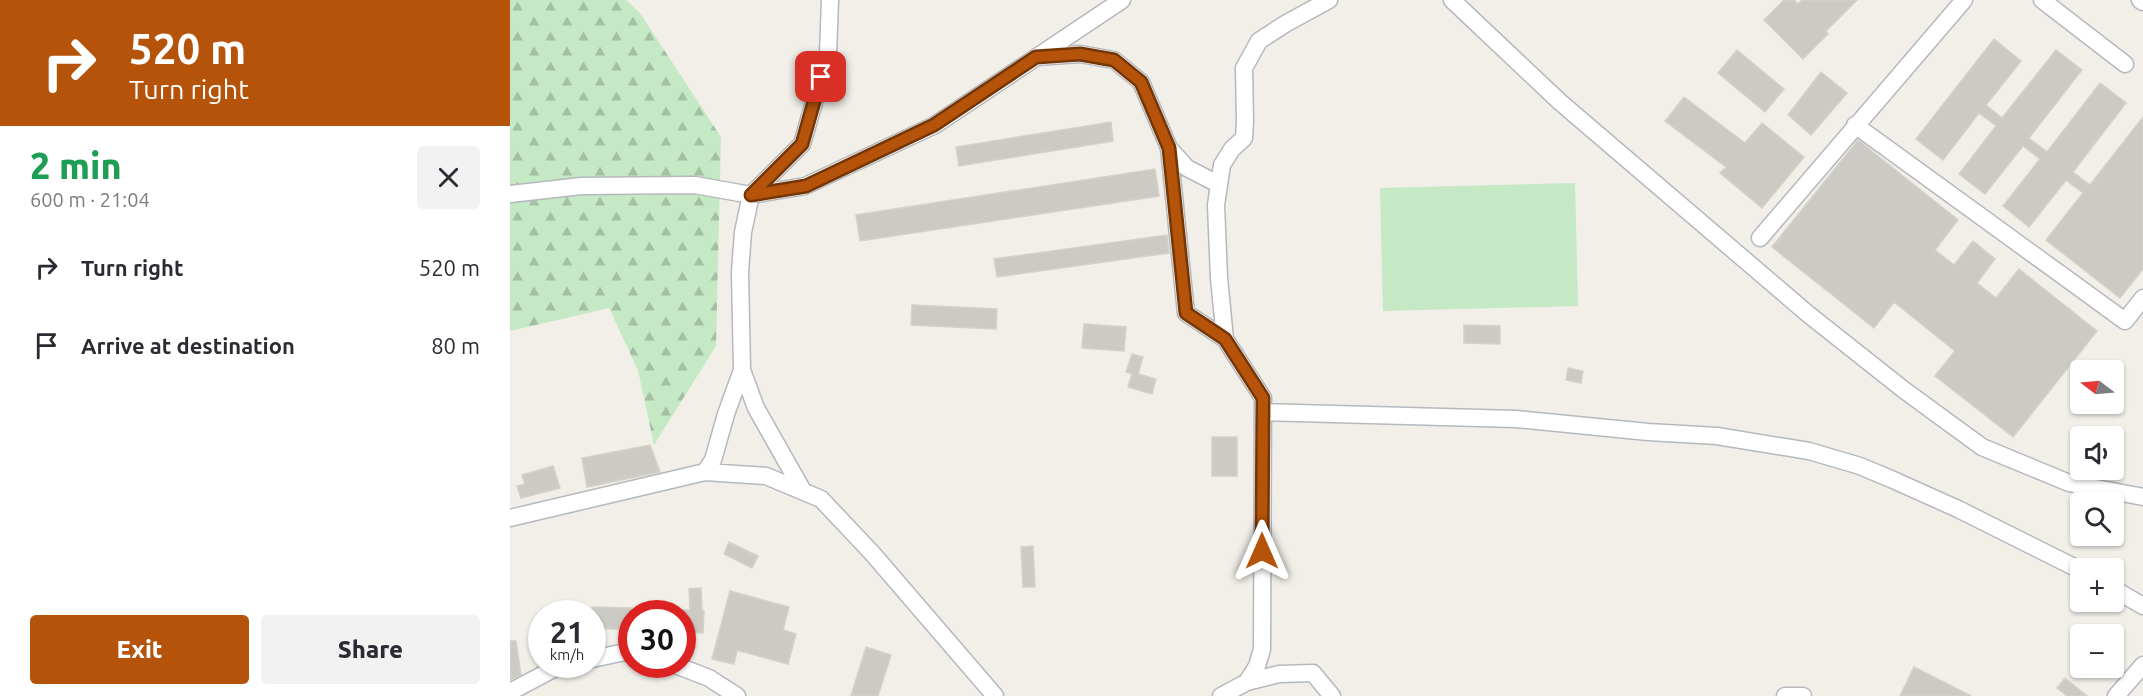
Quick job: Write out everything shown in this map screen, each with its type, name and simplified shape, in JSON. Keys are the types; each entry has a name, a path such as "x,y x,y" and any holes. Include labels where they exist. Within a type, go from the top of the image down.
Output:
{"street":[{"path":"803,491 756,408 742,370 740,272 743,232 751,195 802,144 828,54 830,0"},
{"path":"510,194 580,186 695,185 751,195 806,186 934,125 1122,0"},
{"path":"1225,339 1216,205 1222,165 1232,149 1244,138 1244,68 1259,40 1329,0"},
{"path":"1452,0 1560,102 1799,307 1904,390 1982,447 2069,483 2143,497"},
{"path":"1760,238 1964,0"},
{"path":"2042,0 2125,64"},
{"path":"1036,57 1080,54 1114,60 1141,82 1169,148 1186,313 1225,339 1263,398 1262,649 1257,666 1247,682"},
{"path":"1855,125 2125,321 2143,298"},
{"path":"1169,148 1187,168 1218,184"},
{"path":"705,472 713,460 742,370"},
{"path":"1263,412 1516,419 1648,432 1717,436 1809,451 1860,466 1891,479 1958,509 2070,565"},
{"path":"510,518 705,472 766,476 821,499 848,525 995,696"},
{"path":"2124,595 2143,606"},
{"path":"2116,696 2143,664"},
{"path":"696,673 709,678 737,696"},
{"path":"1221,696 1247,682 1279,674 1313,673 1332,696"},
{"path":"510,692 536,678"},
{"path":"1785,696 1803,696"}],"green space":[{"path":"510,0 626,0 640,13 721,137 716,346 654,445 638,370 609,308 510,331"},
{"path":"1575,183 1578,306 1383,311 1380,188"}],"building":[{"path":"1784,0 1794,0 1798,4 1802,0 1857,0 1826,31 1828,34 1803,59 1764,20"},
{"path":"1994,39 2021,61 1986,105 2002,118 2056,50 2082,70 2029,138 2047,152 2100,83 2126,103 2073,172 2090,185 2143,117 2143,269 2120,298 2046,240 2083,193 2066,180 2029,227 2003,206 2040,159 2023,146 1985,194 1959,174 1996,126 1979,113 1943,160 1916,139"},
{"path":"1737,50 1784,89 1765,112 1718,73"},
{"path":"1821,72 1847,93 1811,135 1788,115"},
{"path":"1684,97 1745,143 1762,123 1804,157 1762,208 1720,173 1726,167 1665,121"},
{"path":"1111,122 1113,141 959,166 956,147"},
{"path":"1858,140 1958,220 1935,250 1954,265 1973,241 1995,259 1977,283 1996,298 2019,269 2097,331 2074,360 2070,360 2070,365 2013,437 1935,376 1955,351 1894,302 1874,328 1772,247"},
{"path":"1155,169 1159,196 860,241 856,215"},
{"path":"1167,235 1169,253 997,277 994,259"},
{"path":"912,305 997,309 996,329 911,325"},
{"path":"1084,324 1126,327 1124,351 1082,348"},
{"path":"1464,325 1500,326 1500,344 1464,343"},
{"path":"1132,354 1143,357 1138,374 1156,379 1152,394 1128,387 1132,374 1126,372"},
{"path":"1568,368 1583,371 1581,383 1566,380"},
{"path":"1212,437 1237,437 1237,476 1212,476"},
{"path":"650,445 660,472 587,487 582,458"},
{"path":"553,466 560,488 521,498 517,486 525,484 522,475"},
{"path":"729,542 758,556 752,568 724,554"},
{"path":"1033,546 1035,587 1023,587 1021,547"},
{"path":"701,588 702,611 704,611 703,633 696,633 696,600 690,600 689,589"},
{"path":"730,591 789,607 783,630 796,634 788,664 740,651 737,651 734,664 712,659"},
{"path":"606,607 618,608 618,629 606,629"},
{"path":"510,641 516,641 521,675 510,680"},
{"path":"866,647 891,655 878,696 851,696"},
{"path":"1914,667 1971,696 1900,696"},
{"path":"2065,678 2087,696 2067,696 2057,688"}],"route":[{"path":"821,77 802,144 751,195 806,186 934,125 1036,57 1080,54 1114,60 1141,82 1169,148 1186,313 1225,339 1263,398 1262,551"}]}
